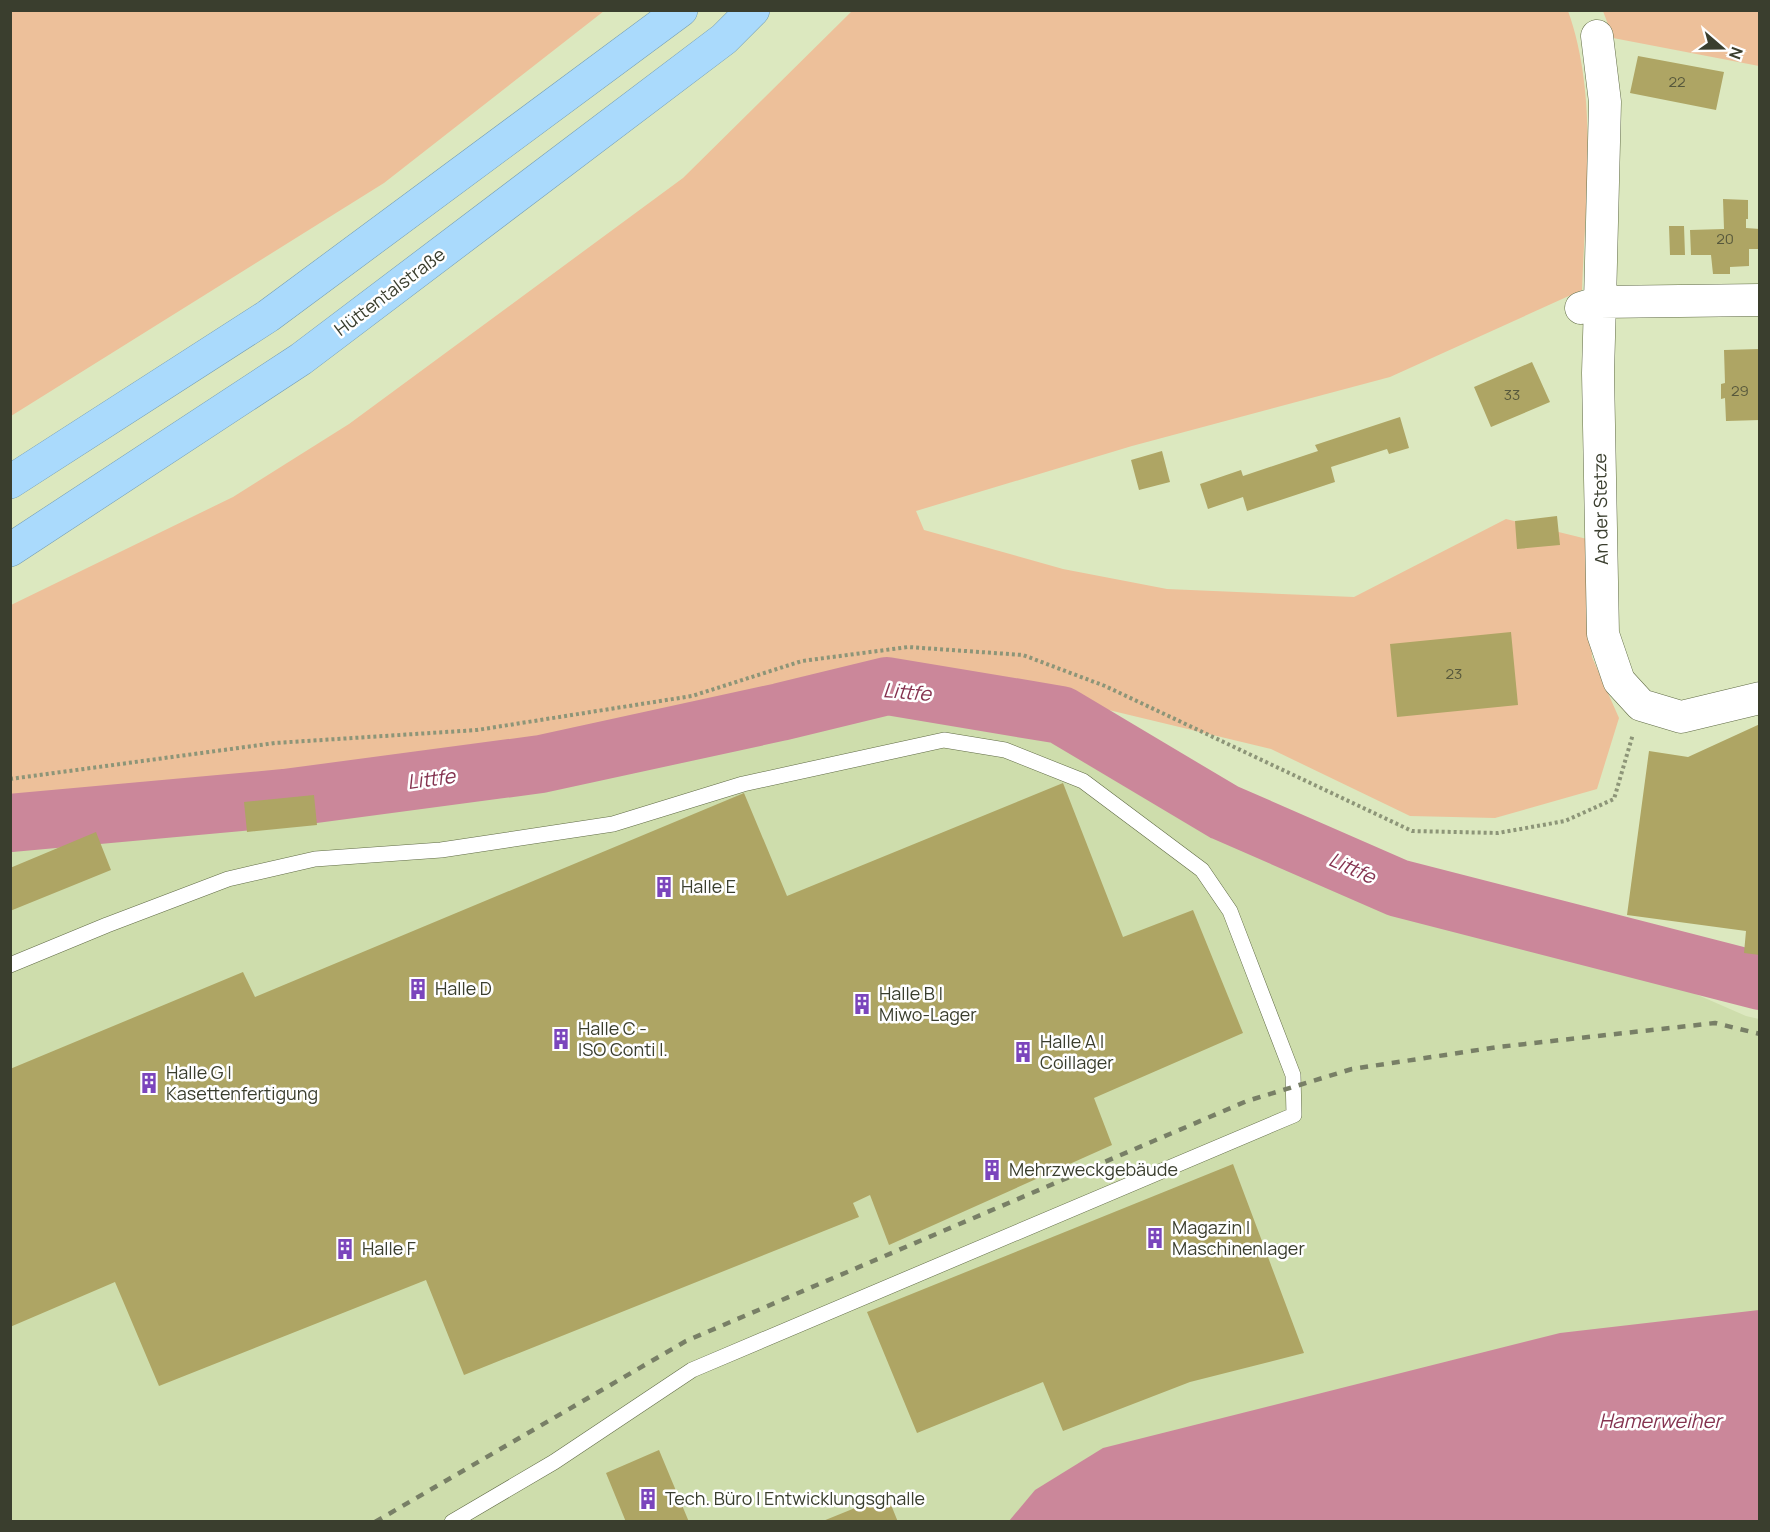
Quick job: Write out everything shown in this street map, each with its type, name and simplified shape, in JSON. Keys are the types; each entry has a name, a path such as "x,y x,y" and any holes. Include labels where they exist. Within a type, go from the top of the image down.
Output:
{"highway":[{"path":"10,482 268,316 681,10"},
{"name":"Hüttentalstraße","path":"10,550 301,359 724,39 753,10"}],"street":[{"name":"An der Stetze","path":"1597,36 1605,102 1590,305 1598,373 1603,634 1619,681 1641,705 1681,717 1760,698"},
{"path":"1590,305 1760,300"}],"lane":[{"path":"10,966 107,925 228,879 315,859 441,850 614,824 742,784 944,740 1005,750 1083,781 1202,870 1230,911 1293,1075 1294,1115 692,1370 554,1462 452,1521"}],"shaded area":[{"path":"11,10 604,11 384,183 11,416"},
{"path":"852,11 1568,11 1578,44 1587,113 1587,185 1582,290 1390,377 1132,446 916,511 924,530 1063,569 1167,589 1354,597 1506,519 1587,539 1592,657 1619,718 1597,789 1495,818 1410,816 1271,749 1005,685 655,762 211,787 11,822 11,605 233,497 349,424 683,178"},
{"path":"1603,11 1759,11 1759,66 1613,38"},
{"path":"1039,707 1746,1016 1759,1019 1759,1521 11,1522 11,830 805,711"}],"water":[{"name":"Hamerweiher","path":"1759,1310 1759,1521 1009,1521 1035,1490 1103,1448 1560,1333"}],"building":[{"path":"1638,56 1724,72 1716,110 1630,93"},
{"path":"1723,199 1748,200 1746,228 1760,229 1760,249 1749,249 1749,266 1730,267 1730,274 1713,274 1711,255 1691,255 1690,230 1724,229"},
{"path":"1669,226 1684,226 1685,255 1670,255"},
{"path":"1760,349 1760,420 1726,421 1725,398 1721,399 1721,384 1725,383 1724,350"},
{"path":"1532,362 1550,402 1491,427 1474,387"},
{"path":"1400,417 1409,448 1389,454 1387,449 1331,467 1335,482 1247,511 1243,497 1208,509 1200,484 1241,470 1243,476 1318,451 1315,445"},
{"path":"1162,451 1170,482 1139,490 1131,460"},
{"path":"1557,516 1560,545 1517,549 1515,521"},
{"path":"1511,632 1518,705 1397,717 1390,644"},
{"path":"1760,724 1760,955 1744,953 1746,931 1627,915 1649,751 1688,757"},
{"path":"1063,783 1123,937 1193,910 1243,1033 1094,1098 1112,1145 889,1245 870,1195 853,1203 859,1217 464,1375 426,1280 159,1386 115,1282 10,1327 10,1069 243,972 255,997 744,793 787,896"},
{"path":"314,795 317,825 247,832 244,802"},
{"path":"96,832 111,870 10,911 10,868"},
{"name":"Magazin | Maschinenlager","path":"1233,1164 1304,1353 1190,1382 1063,1431 1043,1382 917,1433 867,1312"},
{"name":"Tech. Büro | Entwicklungsghalle","path":"659,1450 689,1522 626,1522 606,1473"},
{"name":"Tech. Büro | Entwicklungsghalle","path":"887,1495 898,1522 823,1522 823,1521"}],"waterway":[{"name":"Littfe","path":"10,823 285,798 541,764 780,712 887,686 1061,715 1224,812 1398,888 1760,981"}],"railway":[{"path":"375,1522 686,1341 1247,1101 1352,1069 1498,1047 1715,1023 1760,1034"}],"place":[{"name":"Halle E","path":"664,887"},
{"name":"Halle D","path":"418,989"},
{"name":"Halle B | Miwo-Lager","path":"862,1004"},
{"name":"Halle C - ISO Conti I.","path":"561,1039"},
{"name":"Halle A | Coillager","path":"1023,1052"},
{"name":"Halle G | Kasettenfertigung","path":"149,1083"},
{"name":"Mehrzweckgebäude","path":"992,1170"},
{"name":"Magazin | Maschinenlager","path":"1155,1238"},
{"name":"Halle F","path":"345,1249"},
{"name":"Tech. Büro | Entwicklungsghalle","path":"648,1499"}]}
